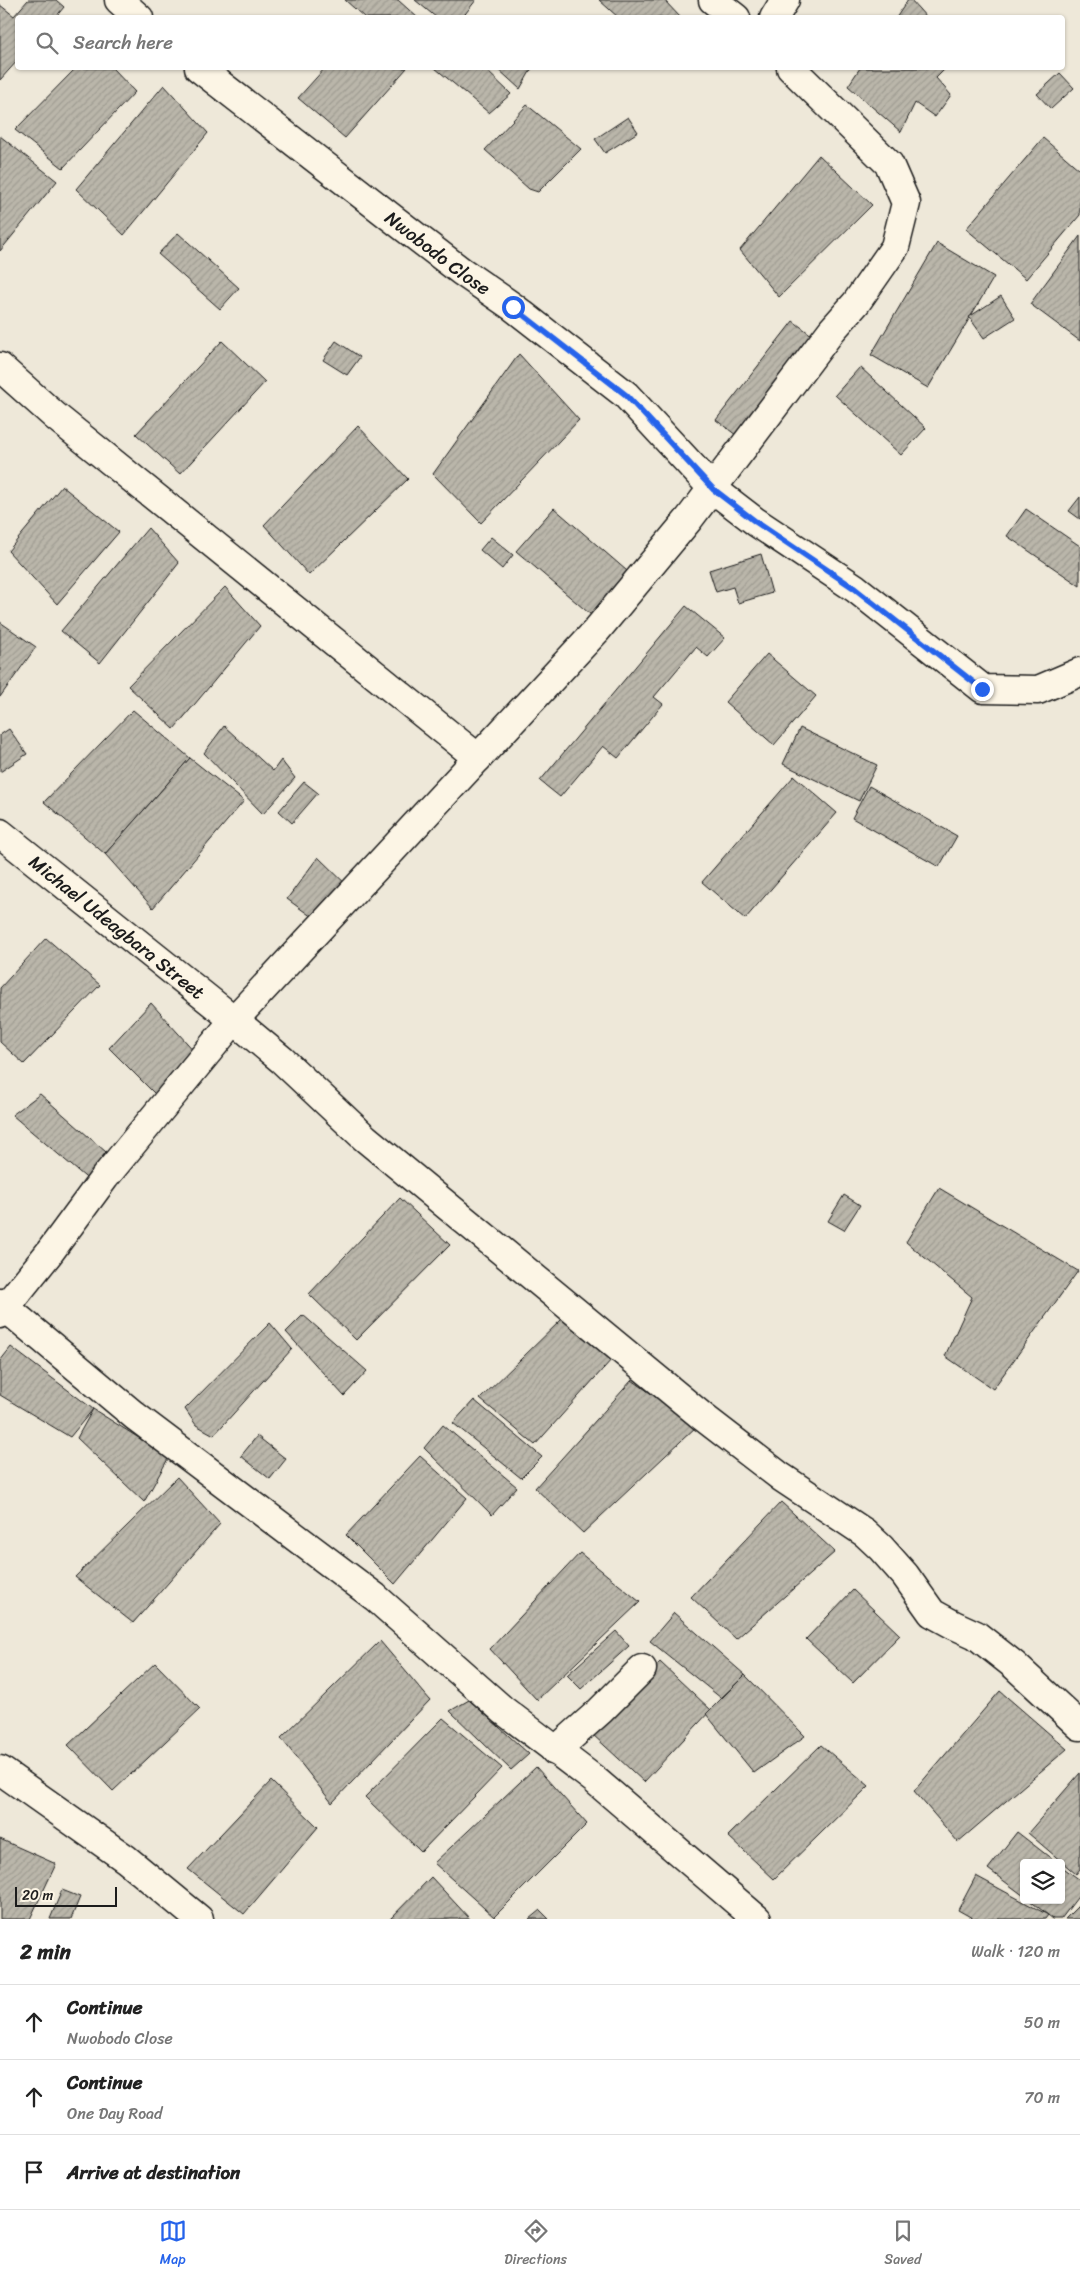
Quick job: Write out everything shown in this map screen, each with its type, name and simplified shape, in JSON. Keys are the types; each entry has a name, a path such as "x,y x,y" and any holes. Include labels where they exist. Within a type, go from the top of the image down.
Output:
{"street":[{"path":"119,0 136,15"},
{"path":"713,0 732,15"},
{"path":"776,15 786,0"},
{"name":"Nwobodo Close","path":"202,70 392,218 513,307 626,395 713,489 756,522 854,588 982,689 1038,690 1080,672"},
{"path":"757,1919 595,1780 503,1710 375,1597 135,1416 2,1308 49,1253 93,1192 234,1020 596,631 713,489 726,468 832,330 856,303 895,248 906,203 888,164 794,70"},
{"path":"0,367 55,416 478,758"},
{"name":"Michael Udeagbara Street","path":"0,833 234,1020 282,1060 365,1138 703,1416 782,1477 865,1533 905,1575 932,1613 954,1626 976,1634 1014,1664 1080,1726"},
{"path":"555,1751 600,1711 642,1668"},
{"path":"0,1770 126,1859 199,1919"}],"building":[{"path":"28,0 56,0 64,7 57,15 15,15 15,63 0,80 0,5 14,16"},
{"path":"345,0 398,0 415,15 362,15"},
{"path":"415,0 476,0 464,15 433,15"},
{"path":"599,0 664,0 678,15 616,15"},
{"path":"908,0 911,0 924,15 898,15"},
{"path":"74,70 114,70 135,92 63,168 15,130"},
{"path":"323,70 405,70 345,138 298,98"},
{"path":"437,70 486,70 511,94 489,113"},
{"path":"499,70 531,70 520,89"},
{"path":"859,70 944,70 936,78 951,95 935,117 915,103 901,132 848,86"},
{"path":"1060,73 1074,88 1051,109 1037,94"},
{"path":"164,85 208,133 124,235 76,189"},
{"path":"527,105 581,149 538,192 529,189 485,150"},
{"path":"628,117 638,132 605,153 595,139"},
{"path":"0,136 57,181 0,251"},
{"path":"1043,138 1080,170 1080,215 1026,279 966,229"},
{"path":"819,155 872,205 779,297 740,250"},
{"path":"178,233 239,288 220,309 158,254"},
{"path":"1080,236 1080,341 1030,304"},
{"path":"937,243 994,277 928,388 871,355"},
{"path":"1001,296 1015,318 984,338 969,317"},
{"path":"793,321 821,342 744,441 716,420"},
{"path":"222,341 265,382 180,474 136,434"},
{"path":"336,341 360,357 347,375 323,360"},
{"path":"519,354 579,420 481,523 433,474"},
{"path":"860,367 926,428 901,455 835,395"},
{"path":"358,426 408,479 309,575 264,525"},
{"path":"62,486 119,532 57,604 8,551"},
{"path":"1080,497 1080,519 1069,511"},
{"path":"554,508 648,589 597,620 516,551"},
{"path":"1026,509 1080,546 1080,586 1007,536"},
{"path":"148,528 179,563 100,663 61,631"},
{"path":"491,537 513,555 502,569 480,550"},
{"path":"761,554 772,593 738,603 733,587 716,592 709,570"},
{"path":"225,587 260,626 174,729 128,686"},
{"path":"686,606 725,638 708,657 696,647 654,697 663,704 618,758 603,746 560,797 540,781"},
{"path":"0,622 36,647 0,697"},
{"path":"767,654 816,696 774,745 725,702"},
{"path":"133,710 190,758 105,854 44,802"},
{"path":"224,726 273,771 281,760 295,778 263,814 204,753"},
{"path":"800,728 877,765 859,801 783,764"},
{"path":"9,729 27,754 0,772 0,735"},
{"path":"190,758 244,801 153,908 105,854"},
{"path":"794,776 837,813 745,919 702,882"},
{"path":"304,782 318,793 292,823 279,811"},
{"path":"869,786 957,836 939,867 852,818"},
{"path":"318,857 354,892 323,925 287,899"},
{"path":"46,938 100,985 24,1064 0,1042 0,988"},
{"path":"151,1003 196,1053 155,1094 109,1048"},
{"path":"40,1094 106,1152 91,1182 12,1115"},
{"path":"939,1188 1078,1271 993,1389 945,1356 972,1297 906,1242"},
{"path":"844,1195 860,1205 844,1230 828,1221"},
{"path":"400,1198 450,1245 356,1340 309,1294"},
{"path":"303,1315 367,1371 344,1396 286,1332"},
{"path":"562,1319 612,1359 535,1445 480,1399"},
{"path":"270,1323 292,1349 214,1435 196,1425 185,1409"},
{"path":"11,1347 93,1409 70,1437 0,1395 0,1361"},
{"path":"632,1380 697,1426 583,1533 535,1488"},
{"path":"474,1400 542,1457 521,1478 453,1423"},
{"path":"93,1409 169,1457 144,1502 77,1438"},
{"path":"443,1425 517,1487 492,1515 424,1448"},
{"path":"257,1436 286,1459 270,1479 241,1456"},
{"path":"420,1456 467,1498 395,1584 346,1535"},
{"path":"177,1477 220,1524 133,1623 75,1577"},
{"path":"781,1502 835,1552 736,1639 691,1597"},
{"path":"580,1553 640,1602 537,1700 490,1649"},
{"path":"853,1590 900,1635 853,1683 806,1639"},
{"path":"674,1613 745,1675 721,1698 650,1641"},
{"path":"616,1631 629,1646 581,1689 567,1675"},
{"path":"380,1641 430,1700 332,1803 281,1738"},
{"path":"660,1662 711,1710 644,1782 592,1734"},
{"path":"155,1663 200,1709 113,1791 68,1745"},
{"path":"745,1675 805,1736 754,1773 706,1714"},
{"path":"1000,1691 1067,1749 958,1842 914,1791"},
{"path":"469,1700 529,1754 511,1770 450,1711"},
{"path":"443,1718 502,1768 421,1852 365,1797"},
{"path":"821,1745 869,1786 774,1879 728,1836"},
{"path":"536,1767 587,1824 494,1917 434,1863"},
{"path":"1080,1773 1080,1869 1076,1874 1065,1865 1065,1859 1058,1859 1028,1833"},
{"path":"271,1781 318,1827 244,1914 188,1869"},
{"path":"1017,1832 1052,1859 1020,1859 1020,1893 988,1869"},
{"path":"0,1839 56,1864 30,1919 0,1919"},
{"path":"1065,1869 1080,1880 1080,1894 1061,1919 1053,1919 1034,1904 1065,1904"},
{"path":"976,1876 1020,1900 1020,1904 1028,1904 1048,1915 1045,1919 974,1919 958,1910"},
{"path":"431,1877 470,1919 390,1919"},
{"path":"62,1890 80,1897 71,1919 50,1919"},
{"path":"1080,1904 1080,1919 1065,1919"},
{"path":"540,1910 549,1919 529,1919"}],"route":[{"path":"513,307 626,395 713,489 756,522 854,588 982,689"}]}
